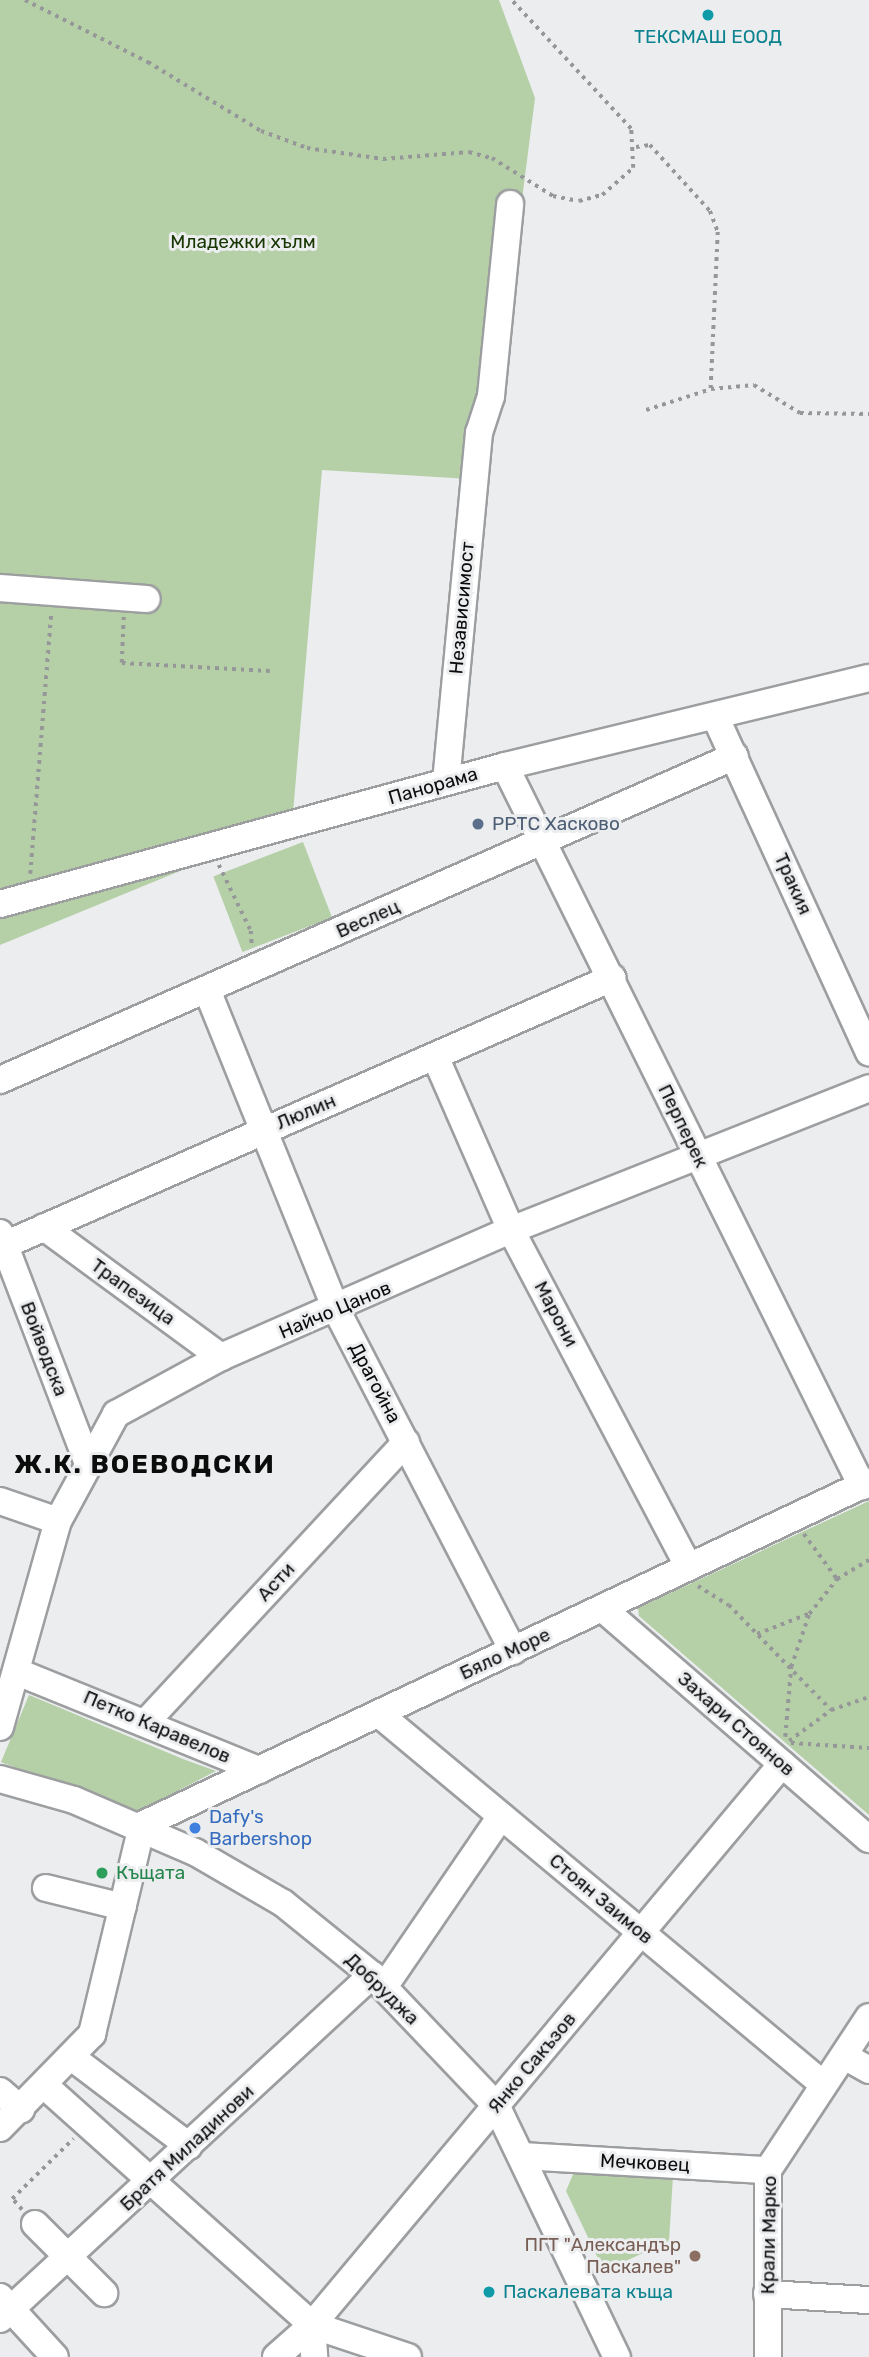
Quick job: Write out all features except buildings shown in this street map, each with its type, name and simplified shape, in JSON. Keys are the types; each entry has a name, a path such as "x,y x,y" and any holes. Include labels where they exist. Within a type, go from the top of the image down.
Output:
{"street":[{"name":"Независимост","path":"446,782 479,433 491,396 510,204"},
{"path":"0,588 147,599"},
{"name":"Панорама","path":"0,904 505,765 869,678"},
{"name":"Тракия","path":"715,716 869,1052"},
{"name":"Веслец","path":"0,1080 735,756"},
{"name":"Перперек","path":"505,765 698,1157 866,1484"},
{"name":"Люлин","path":"2,1242 44,1227 612,978"},
{"name":"Драгойна","path":"207,990 337,1311 513,1651"},
{"name":"Марони","path":"435,1056 511,1230 682,1570"},
{"name":"Найчо Цанов","path":"0,1727 20,1673 58,1521 116,1414 221,1357 337,1311 511,1230 869,1088"},
{"name":"Трапезица","path":"44,1227 221,1357"},
{"name":"Войводска","path":"2,1242 88,1464"},
{"name":"Асти","path":"146,1722 406,1442"},
{"name":"Бяло Море","path":"142,1825 866,1484"},
{"path":"0,1501 58,1521"},
{"name":"Захари Стоянов","path":"602,1608 784,1753 869,1839"},
{"name":"Петко Каравелов","path":"20,1673 54,1684 259,1770"},
{"name":"Стоян Заимов","path":"379,1714 824,2085"},
{"name":"Янко Сакъзов","path":"276,2357 312,2325 641,1932 784,1753"},
{"name":"Добруджа","path":"0,1779 142,1825 283,1903 378,1981 496,2105 617,2357"},
{"name":"Братя Миладинови","path":"9,2312 189,2146 378,1981 501,1816"},
{"path":"0,2127 74,2059 96,2025 142,1825"},
{"path":"46,1888 123,1907"},
{"name":"Крали Марко","path":"768,2357 768,2169 869,2017"},
{"path":"844,2056 869,2070"},
{"path":"74,2059 189,2146"},
{"path":"46,2086 154,2179 312,2325 408,2357"},
{"path":"0,2091 21,2109"},
{"name":"Мечковец","path":"522,2156 768,2169"},
{"path":"35,2224 104,2293"},
{"path":"767,2294 869,2300"},
{"path":"9,2312 55,2357"},
{"path":"312,2325 314,2357"}],"path":[{"path":"25,0 148,62 261,131 338,156 469,152 492,158 553,196 579,201 618,183 633,168 636,146 631,130 511,0"},
{"path":"636,146 650,145 710,211 718,232 711,389"},
{"path":"646,410 711,389 754,385 800,413 869,414"},
{"path":"28,897 50,640"},
{"path":"123,643 122,663 270,671"},
{"path":"204,847 230,878 251,930 252,970"},
{"path":"792,1519 837,1579"},
{"path":"784,1753 791,1667 809,1614 837,1579 869,1560"},
{"path":"682,1570 729,1605 831,1710"},
{"path":"757,1634 809,1614"},
{"path":"784,1753 831,1710 869,1697"},
{"path":"784,1753 869,1748"},
{"path":"35,2224 12,2199 89,2124"}],"green space":[{"name":"Младежки хълм","path":"0,0 499,0 535,98 486,480 322,470 292,825 0,945"},
{"path":"303,842 332,918 242,952 213,876"},
{"path":"869,1501 869,1815 639,1616 638,1608"},
{"path":"29,1695 216,1771 135,1813 1,1762"},
{"path":"574,2172 673,2176 669,2241 604,2271 566,2191"}],"place":[{"name":"ТЕКСМАШ ЕООД","path":"708,15"},
{"name":"РРТС Хасково","path":"478,824"},
{"name":"Dafy's Barbershop","path":"195,1828"},
{"name":"Къщата","path":"102,1873"},
{"name":"ПГТ \"Александър Паскалев\"","path":"695,2256"},
{"name":"Паскалевата къща","path":"489,2292"}],"district":[{"name":"Ж.К. ВОЕВОДСКИ","path":"145,1465"}]}
